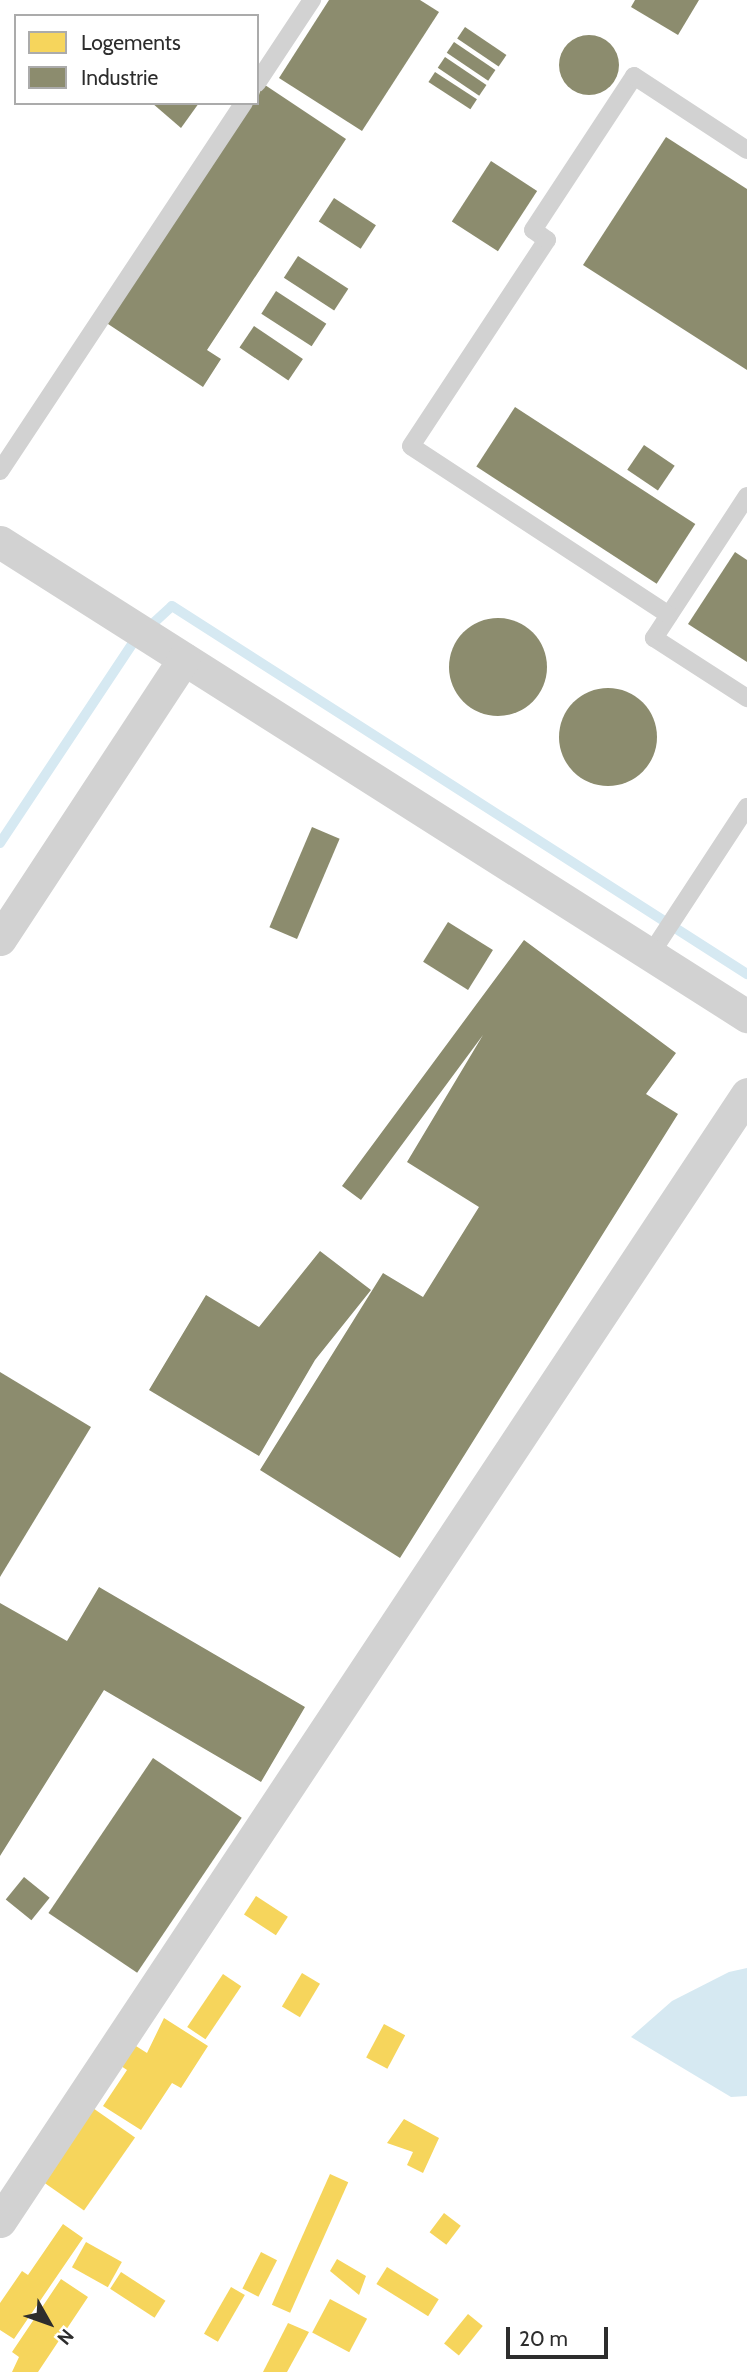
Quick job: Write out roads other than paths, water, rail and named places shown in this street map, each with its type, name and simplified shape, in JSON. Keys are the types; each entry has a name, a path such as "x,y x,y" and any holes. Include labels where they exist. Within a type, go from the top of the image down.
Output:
{"street":[{"path":"0,542 747,1016"},
{"path":"0,939 184,659"},
{"path":"0,2221 747,1094"}],"lane":[{"path":"259,80 312,0"},
{"path":"669,615 411,446 547,240 533,230 634,76 747,150"},
{"path":"0,471 243,105"},
{"path":"747,496 654,638 747,698"},
{"path":"650,955 747,807"}],"waterway":[{"path":"0,843 135,640 172,606 747,974"}]}
